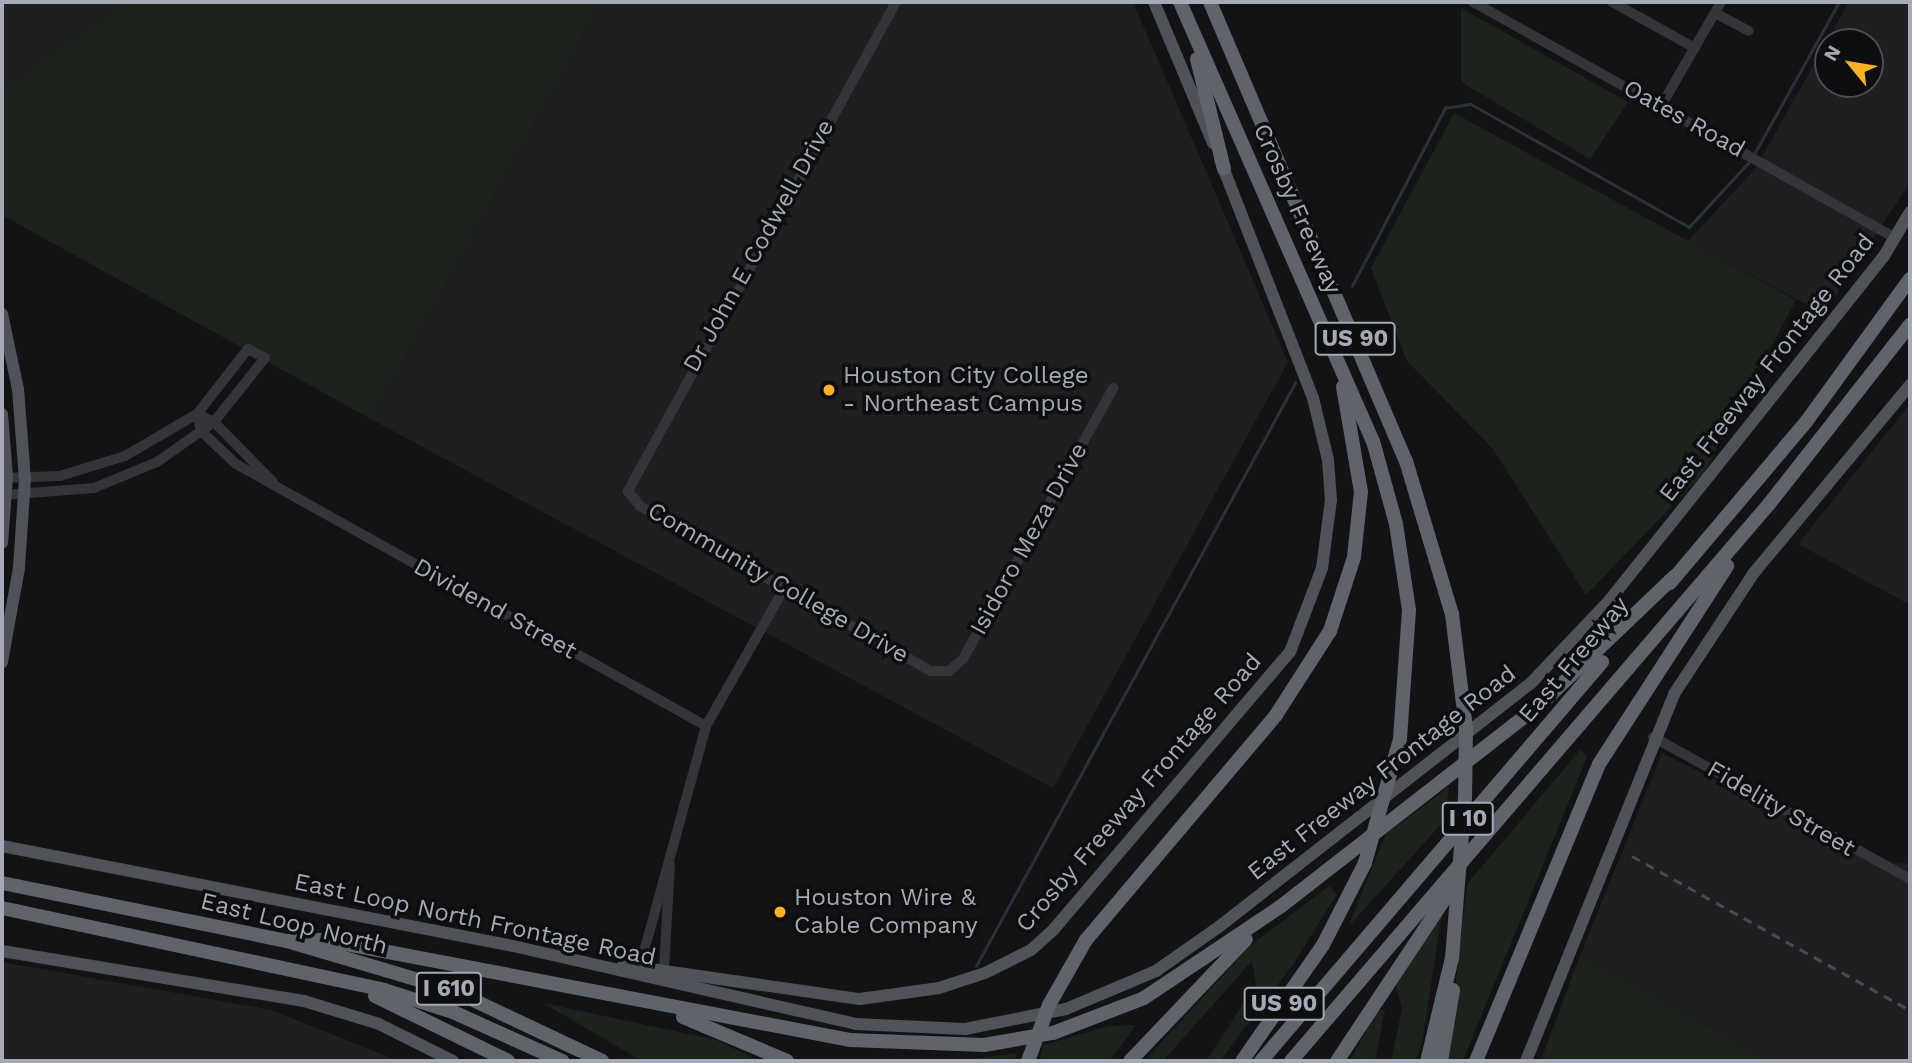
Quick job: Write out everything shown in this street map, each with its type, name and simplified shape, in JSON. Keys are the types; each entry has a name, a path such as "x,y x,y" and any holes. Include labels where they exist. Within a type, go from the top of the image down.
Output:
{"highway":[{"name":"Crosby Freeway","path":"1180,2 1325,326 1376,450 1396,524 1409,610 1405,701 1378,825 1346,903 1242,1061"},
{"name":"Crosby Freeway","path":"1210,2 1419,496 1452,614 1463,688 1466,770 1449,997"},
{"path":"1188,24 1224,169"},
{"name":"East Freeway","path":"1261,1061 1812,414 1910,279"},
{"path":"1028,1061 1065,975 1113,902 1276,715 1329,631 1353,558 1361,492 1353,430 1325,326"},
{"name":"East Freeway","path":"1291,1061 1769,504 1910,327"},
{"path":"1476,1061 1599,764 1769,504"},
{"path":"287,941 325,940 850,1040 985,1045 1053,1033 1126,1007 1280,907 1570,680 1675,576"},
{"path":"1337,1061 1379,990 1508,808"},
{"name":"East Loop North","path":"2,883 287,941 452,990 602,1061"},
{"path":"1130,1061 1280,907"},
{"name":"East Loop North","path":"2,908 324,974 453,1012 562,1061"},
{"path":"324,974 451,1028 509,1061"},
{"path":"1426,1061 1449,997"},
{"path":"1441,1061 1449,997"},
{"path":"645,1003 787,1061"}],"main road":[{"name":"Crosby Freeway Frontage Road","path":"588,963 639,966 860,999 939,988 1031,950 1236,722 1290,652 1324,559 1328,460 1313,398 1224,169 1154,2"},
{"name":"East Freeway Frontage Road","path":"940,1031 989,1027 1066,1009 1156,971 1467,738 1608,602 1895,238 1910,212"},
{"path":"2,314 25,479 25,495 7,602 2,662"},
{"path":"1526,1061 1653,737 1729,607 1910,385"},
{"path":"2,414 2,543"},
{"name":"East Loop North Frontage Road","path":"2,846 588,963 824,1019 940,1031"},
{"path":"2,951 304,1001 379,1024 453,1061"}],"street":[{"name":"Dr John E Codwell Drive","path":"628,491 896,2"},
{"name":"Oates Road","path":"1473,2 1895,238"},
{"path":"1612,2 1695,48"},
{"path":"1661,106 1721,2"},
{"path":"1715,13 1749,31"},
{"path":"4,477 25,479 125,456 197,414 248,349 265,358 214,422 124,478 58,494 4,495"},
{"name":"Isidoro Meza Drive","path":"931,671 948,671 963,659 1113,387"},
{"path":"197,414 201,431"},
{"name":"Dividend Street","path":"197,414 214,422 284,492"},
{"name":"Dividend Street","path":"201,431 236,464 706,726"},
{"name":"Community College Drive","path":"628,491 640,506 931,671"},
{"path":"639,966 670,863 706,726 785,587"},
{"name":"Fidelity Street","path":"1653,737 1910,879"},
{"path":"663,970 669,914 670,863"},
{"path":"654,911 669,914"}],"shaded area":[{"path":"2,2 125,2 2,90"},
{"path":"125,2 601,2 371,419 2,215 2,90"},
{"name":"Houston City College - Northeast Campus","path":"601,2 1133,2 1288,362 1053,788 371,419"},
{"path":"1849,2 1910,2 1910,182 1824,314 1688,241 1755,169 1814,64 1814,98 1884,98 1884,28 1834,28"},
{"path":"1461,8 1628,102 1590,159 1461,82"},
{"path":"1454,113 1796,300 1704,473 1586,595 1493,449 1407,361 1371,268"},
{"path":"1910,404 1910,605 1798,544"},
{"path":"1581,749 1587,757 1463,1061 1447,1061 1467,884"},
{"path":"1662,753 1883,864 1910,863 1910,1061 1771,1061 1580,956"},
{"path":"1449,787 1445,820 1348,927 1386,834"},
{"path":"1329,886 1337,894 1294,963 1220,1061 1206,1061 1256,984 1252,961 1163,1061 1144,1061 1250,946"},
{"path":"1442,913 1422,1044 1415,1061 1391,1061 1402,1009 1395,981"},
{"path":"1580,956 1771,1061 1550,1061 1542,1057"},
{"path":"2,962 272,1010 398,1061 2,1061"},
{"path":"543,1003 717,1040 759,1061 642,1061"},
{"path":"1377,1010 1385,1010 1375,1061 1350,1061"},
{"path":"1136,1025 1110,1061 1039,1061 1043,1045 1109,1026"},
{"path":"1017,1053 1015,1061 960,1061"}],"waterway":[{"path":"1753,156 1839,2"},
{"path":"1352,286 1445,108 1471,104 1689,227 1749,162"},
{"path":"976,966 1295,383"}],"railway":[{"path":"1632,856 1910,1010"}],"place":[{"name":"Houston City College - Northeast Campus","path":"829,390"},
{"name":"Houston Wire & Cable Company","path":"780,912"}]}
